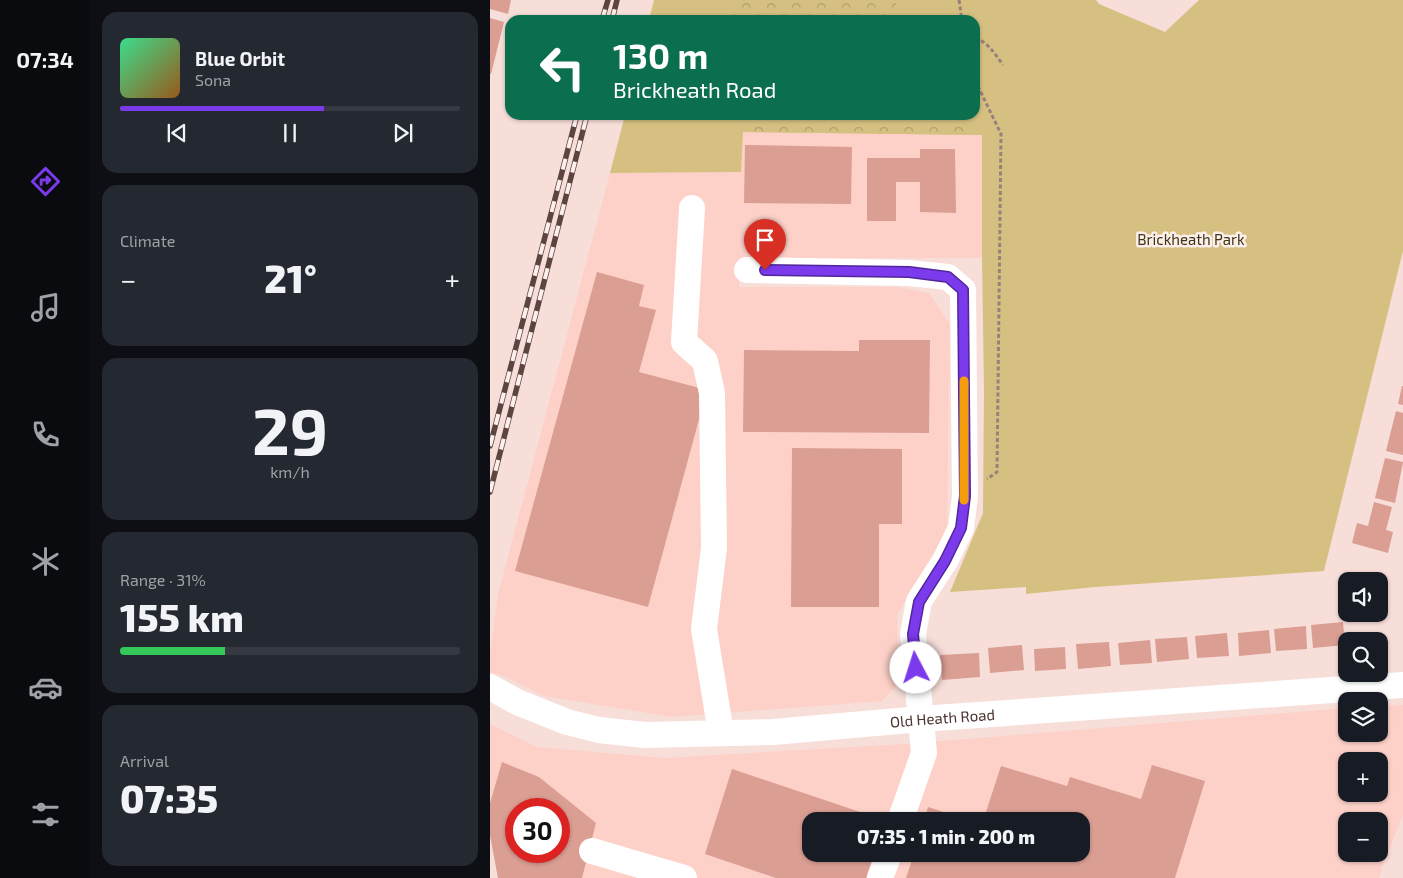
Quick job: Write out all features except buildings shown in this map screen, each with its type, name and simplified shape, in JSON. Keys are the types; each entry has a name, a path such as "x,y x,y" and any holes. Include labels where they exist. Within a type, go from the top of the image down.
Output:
{"street":[{"path":"692,208 684,342 705,362 712,393 714,548 704,629 722,733"},
{"path":"747,270 909,272 948,277 963,290 965,496 961,528 945,561 919,602 917,610 913,634 924,753 903,812"},
{"name":"Old Heath Road","path":"490,687 517,702 567,722 599,730 645,735 773,732 921,719 1403,685"},
{"path":"592,851 684,878"},
{"path":"880,878 886,862"}],"path":[{"path":"959,0 961,15"},
{"path":"980,40 993,50 1003,65"},
{"path":"965,496 997,472 1001,134 980,90"}],"shaded area":[{"path":"742,132 982,135 982,258 739,258 739,287 897,287 929,293 950,324 947,530 897,615 899,684 882,701 672,717 544,696 506,677 490,672 490,655 498,594 610,173 741,172"},
{"path":"1403,705 1403,815 1388,852 1388,812 1338,812 1338,862 1384,862 1379,878 498,878 490,835 490,724 537,747 665,758 904,744 1338,709 1338,742 1388,742 1388,706"}],"green space":[{"name":"Brickheath Park","path":"654,0 1096,0 1099,4 1165,32 1199,0 1403,0 1403,251 1324,571 1095,587 1026,594 1026,587 950,592 983,513 982,135 743,132 741,172 610,173 624,120 980,120 980,15 650,15"},
{"path":"729,0 896,0 898,15 730,15"},
{"path":"741,120 960,120 982,135 742,132"}],"railway":[{"path":"604,15 608,0"},
{"path":"613,15 617,0"},
{"path":"490,446 576,120"},
{"path":"490,492 586,120"}],"slow traffic":[{"path":"964,381 964,500"}],"route":[{"path":"765,270 909,272 948,277 963,290 965,496 961,528 945,561 919,602 913,634 916,668"}]}
